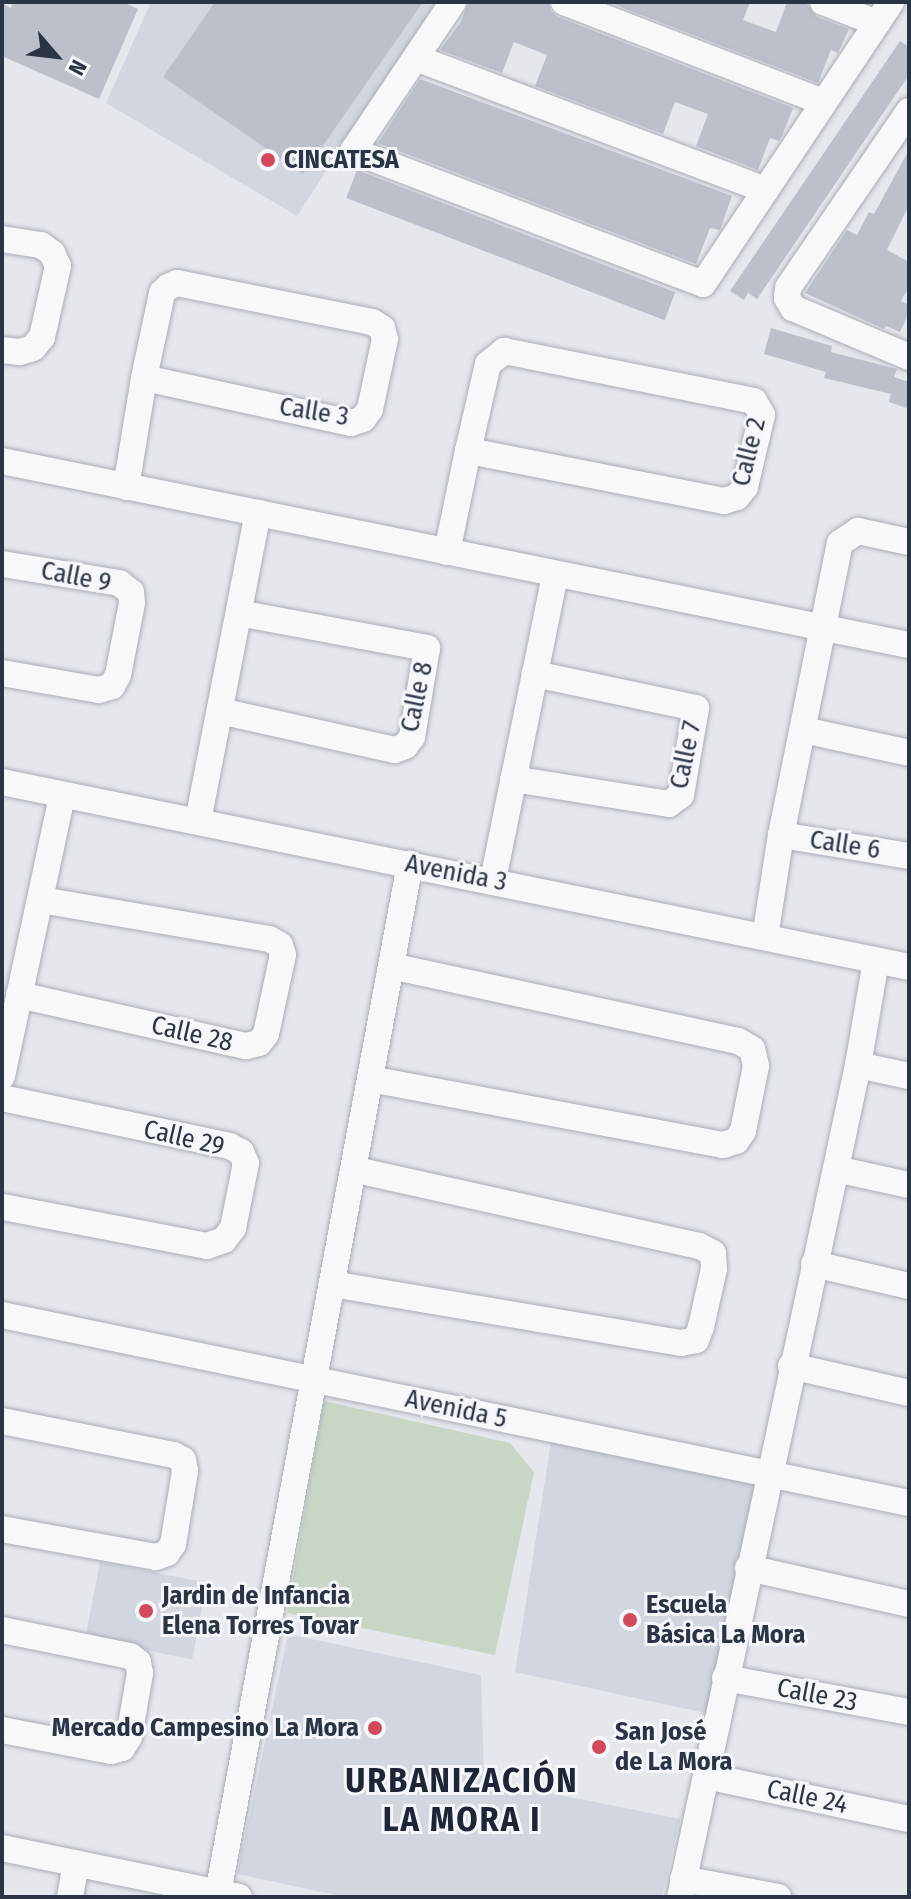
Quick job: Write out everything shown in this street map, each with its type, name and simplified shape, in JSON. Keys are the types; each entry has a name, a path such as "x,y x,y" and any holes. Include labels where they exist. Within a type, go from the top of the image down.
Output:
{"street":[{"path":"453,2 353,151 703,284 884,12 823,2"},
{"path":"564,2 823,102"},
{"path":"416,58 766,190"},
{"path":"906,349 793,308 787,298 788,288 909,111"},
{"path":"2,239 41,245 52,253 58,266 42,337 33,348 20,352 2,350"},
{"name":"Calle 3","path":"177,283 372,322 382,328 385,339 370,409 363,419 351,423 144,378 162,293 177,283"},
{"name":"Calle 2","path":"504,351 754,401 762,415 745,487 737,497 724,501 468,451 488,364 494,355 504,351"},
{"path":"126,487 144,378"},
{"path":"447,552 468,451"},
{"path":"2,461 909,645"},
{"path":"198,821 258,513"},
{"path":"765,937 781,835 840,543 847,535 858,531 909,542"},
{"name":"Calle 9","path":"2,564 119,583 131,592 132,603 118,675 112,686 99,690 2,673"},
{"path":"493,880 555,575"},
{"name":"Calle 8","path":"220,711 395,750 405,746 412,737 427,648 239,613"},
{"name":"Calle 7","path":"513,779 669,804 681,795 696,708 535,674"},
{"path":"803,730 909,753"},
{"name":"Avenida 3","path":"2,782 909,967"},
{"path":"2,1076 62,795"},
{"name":"Calle 6","path":"781,835 909,856"},
{"path":"2,1848 229,1895 314,1379 410,864"},
{"name":"Calle 28","path":"19,995 246,1046 259,1043 266,1034 283,955 280,945 269,939 40,900"},
{"path":"778,1897 681,1888 858,1065 876,961"},
{"path":"370,1079 723,1145 736,1141 743,1131 756,1066 752,1049 738,1041 391,966"},
{"path":"858,1065 909,1076"},
{"name":"Calle 29","path":"2,1098 230,1146 241,1152 246,1163 233,1228 224,1240 207,1246 2,1207"},
{"path":"332,1284 681,1343 696,1340 714,1269 713,1253 699,1246 353,1169"},
{"path":"836,1169 909,1185"},
{"path":"814,1264 909,1286"},
{"name":"Avenida 5","path":"2,1315 909,1503"},
{"path":"791,1366 909,1393"},
{"path":"2,1421 174,1455 183,1460 185,1471 173,1544 167,1553 156,1557 2,1529"},
{"path":"748,1568 909,1604"},
{"path":"2,1630 130,1656 138,1662 140,1673 129,1737 122,1748 111,1751 2,1730"},
{"name":"Calle 23","path":"725,1678 909,1712"},
{"name":"Calle 24","path":"706,1776 909,1819"},
{"path":"70,1897 76,1864"}],"shaded area":[{"name":"CINCATESA","path":"151,2 436,2 297,216 106,103"},
{"name":"Escuela Básica La Mora","path":"551,1442 755,1485 748,1568 710,1714 515,1672"},
{"name":"Jardin de Infancia Elena Torres Tovar","path":"100,1562 207,1583 192,1659 85,1639"},
{"name":"Mercado Campesino La Mora","path":"288,1634 481,1675 484,1780 680,1819 662,1897 346,1897 237,1874"}],"green space":[{"path":"324,1401 510,1443 534,1472 495,1655 287,1613"}],"building":[{"path":"13,2 123,2 138,9 99,99 2,56 2,3 11,8"},
{"name":"CINCATESA","path":"215,2 423,2 303,174 163,77"},
{"path":"469,2 548,2 551,11 558,17 793,108 779,141 770,138 758,170 696,146 708,114 675,102 663,134 535,86 547,55 514,42 502,73 440,50 460,23"},
{"path":"608,2 750,2 743,20 776,32 787,2 805,2 817,17 849,29 838,53 831,50 818,83"},
{"path":"900,41 909,47 909,75 757,299 748,293 744,300 730,291"},
{"path":"420,79 732,196 720,230 710,228 696,264 378,143"},
{"path":"909,150 909,205 887,250 909,262 909,287 901,301 909,305 909,312 900,332 886,326 884,329 805,293 847,230 857,235 869,212 874,214"},
{"path":"357,170 675,292 665,320 346,198"},
{"path":"771,328 832,346 831,352 897,369 894,377 909,382 909,409 889,402 891,394 824,378 826,372 764,354"}],"place":[{"name":"CINCATESA","path":"268,160"},
{"name":"Jardin de Infancia Elena Torres Tovar","path":"146,1611"},
{"name":"Escuela Básica La Mora","path":"630,1620"},
{"name":"Mercado Campesino La Mora","path":"375,1728"},
{"name":"San José de La Mora","path":"599,1747"}],"district":[{"name":"URBANIZACIÓN LA MORA I","path":"462,1800"}]}
